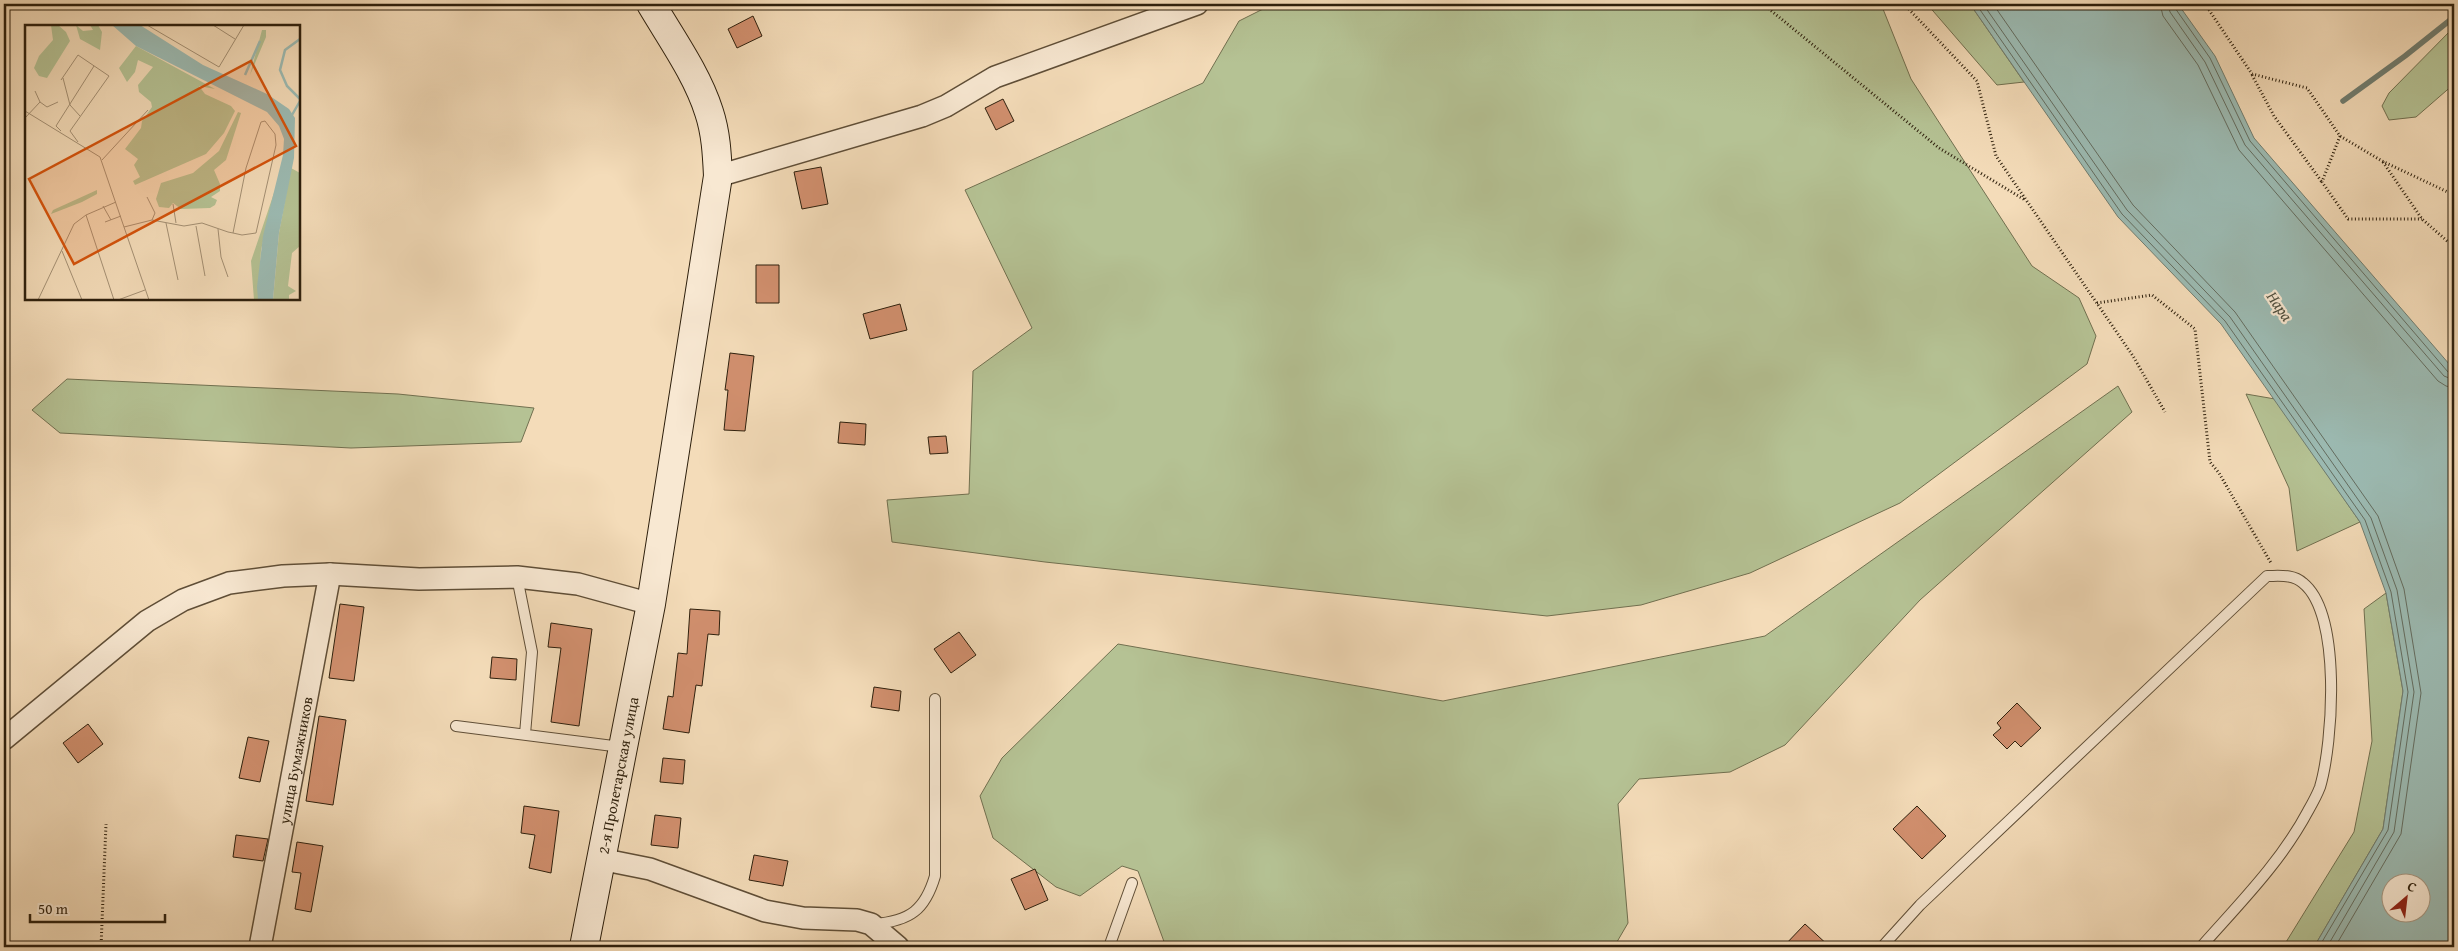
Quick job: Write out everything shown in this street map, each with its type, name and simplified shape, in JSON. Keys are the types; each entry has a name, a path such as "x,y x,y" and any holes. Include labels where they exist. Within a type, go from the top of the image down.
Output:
{"main road":[{"name":"2-я Пролетарская улица","path":"584,947 651,604 718,176 717,146 709,112 690,72 651,4"}],"street":[{"path":"718,176 922,116 946,106 995,77 1197,4"},
{"path":"4,739 147,621 183,600 229,583 283,576 330,574 419,579 517,577 578,584 651,604"},
{"name":"улица Бумажников","path":"260,947 330,574"},
{"path":"600,859 650,869 765,911 803,918 857,920 871,924 898,947"}],"lane":[{"path":"1882,947 1920,905 2267,576 2292,576 2304,583 2316,598 2332,675 2328,741 2320,788 2287,846 2201,947"},
{"path":"517,577 532,652 525,734"},
{"path":"871,924 894,922 914,913 929,896 935,876 934,699"},
{"path":"456,726 622,747"},
{"path":"1109,947 1132,883"}],"path":[{"path":"1763,4 1939,148 2028,201"},
{"path":"1904,4 1977,81 1996,156 2133,356 2165,412"},
{"path":"2204,4 2252,74 2274,116 2348,219 2422,219"},
{"path":"2252,74 2307,88 2340,136 2382,161 2454,195"},
{"path":"2322,182 2340,136"},
{"path":"2382,161 2422,219 2454,247"},
{"path":"2097,302 2152,295 2195,329 2210,462 2219,473 2271,564 2267,576"},
{"path":"101,947 106,824"}],"green space":[{"path":"1273,4 1881,4 1911,79 2032,266 2079,298 2096,336 2087,364 1900,503 1750,573 1641,605 1547,616 1045,562 892,542 887,500 969,494 973,371 1032,328 965,190 1203,83 1239,21"},
{"path":"1927,4 1970,4 2024,82 1997,85"},
{"path":"2454,27 2454,84 2416,117 2389,120 2382,106 2389,93"},
{"path":"67,379 398,394 534,408 521,442 351,448 60,433 32,410"},
{"path":"2118,386 2132,412 1920,600 1785,745 1730,772 1639,779 1618,804 1628,923 1614,947 1166,947 1138,871 1122,866 1080,896 1056,887 993,838 980,796 1002,758 1118,644 1443,701 1765,636"},
{"path":"2246,394 2275,399 2360,522 2297,551 2289,488"},
{"path":"2386,593 2403,691 2383,829 2314,947 2283,947 2354,832 2372,741 2364,609"}],"water":[{"name":"Нара","path":"1970,4 2178,4 2215,56 2254,138 2450,365 2454,373 2453,947 2314,947 2383,829 2403,691 2386,593 2360,522 2221,324 2118,217"}],"building":[{"path":"753,16 762,36 737,48 728,29"},
{"path":"1003,99 1014,121 996,130 985,108"},
{"path":"821,167 828,204 802,209 794,172"},
{"path":"756,265 779,265 779,303 756,303"},
{"path":"900,304 907,330 870,339 863,314"},
{"path":"730,353 754,356 745,431 724,430 728,390 725,390"},
{"path":"840,422 866,424 865,445 838,443"},
{"path":"946,436 948,453 930,454 928,437"},
{"path":"340,604 364,607 354,681 329,678"},
{"path":"690,609 720,611 719,635 708,634 702,686 696,685 689,733 663,729 668,696 673,697 678,653 687,654"},
{"path":"551,623 592,629 579,726 551,722 561,648 548,647"},
{"path":"959,632 976,655 951,673 934,649"},
{"path":"492,657 517,659 516,680 490,678"},
{"path":"874,687 901,691 899,711 871,707"},
{"path":"2017,703 2041,728 2021,747 2015,741 2007,749 1993,735 2001,728 1997,723"},
{"path":"319,716 346,720 333,805 306,801"},
{"path":"88,724 103,744 78,763 63,743"},
{"path":"248,737 269,741 260,782 239,778"},
{"path":"663,758 685,760 683,784 660,782"},
{"path":"524,806 559,811 551,873 529,868 535,835 521,833"},
{"path":"1917,806 1946,836 1922,859 1893,829"},
{"path":"655,815 681,818 678,848 651,845"},
{"path":"236,835 268,839 263,861 233,857"},
{"path":"297,842 323,846 311,912 295,909 301,873 292,872"},
{"path":"754,855 788,861 783,886 749,880"},
{"path":"1035,869 1048,900 1025,910 1011,879"},
{"path":"1805,924 1830,947 1783,947"}],"waterway":[{"path":"2343,101 2405,56 2454,17"}]}
